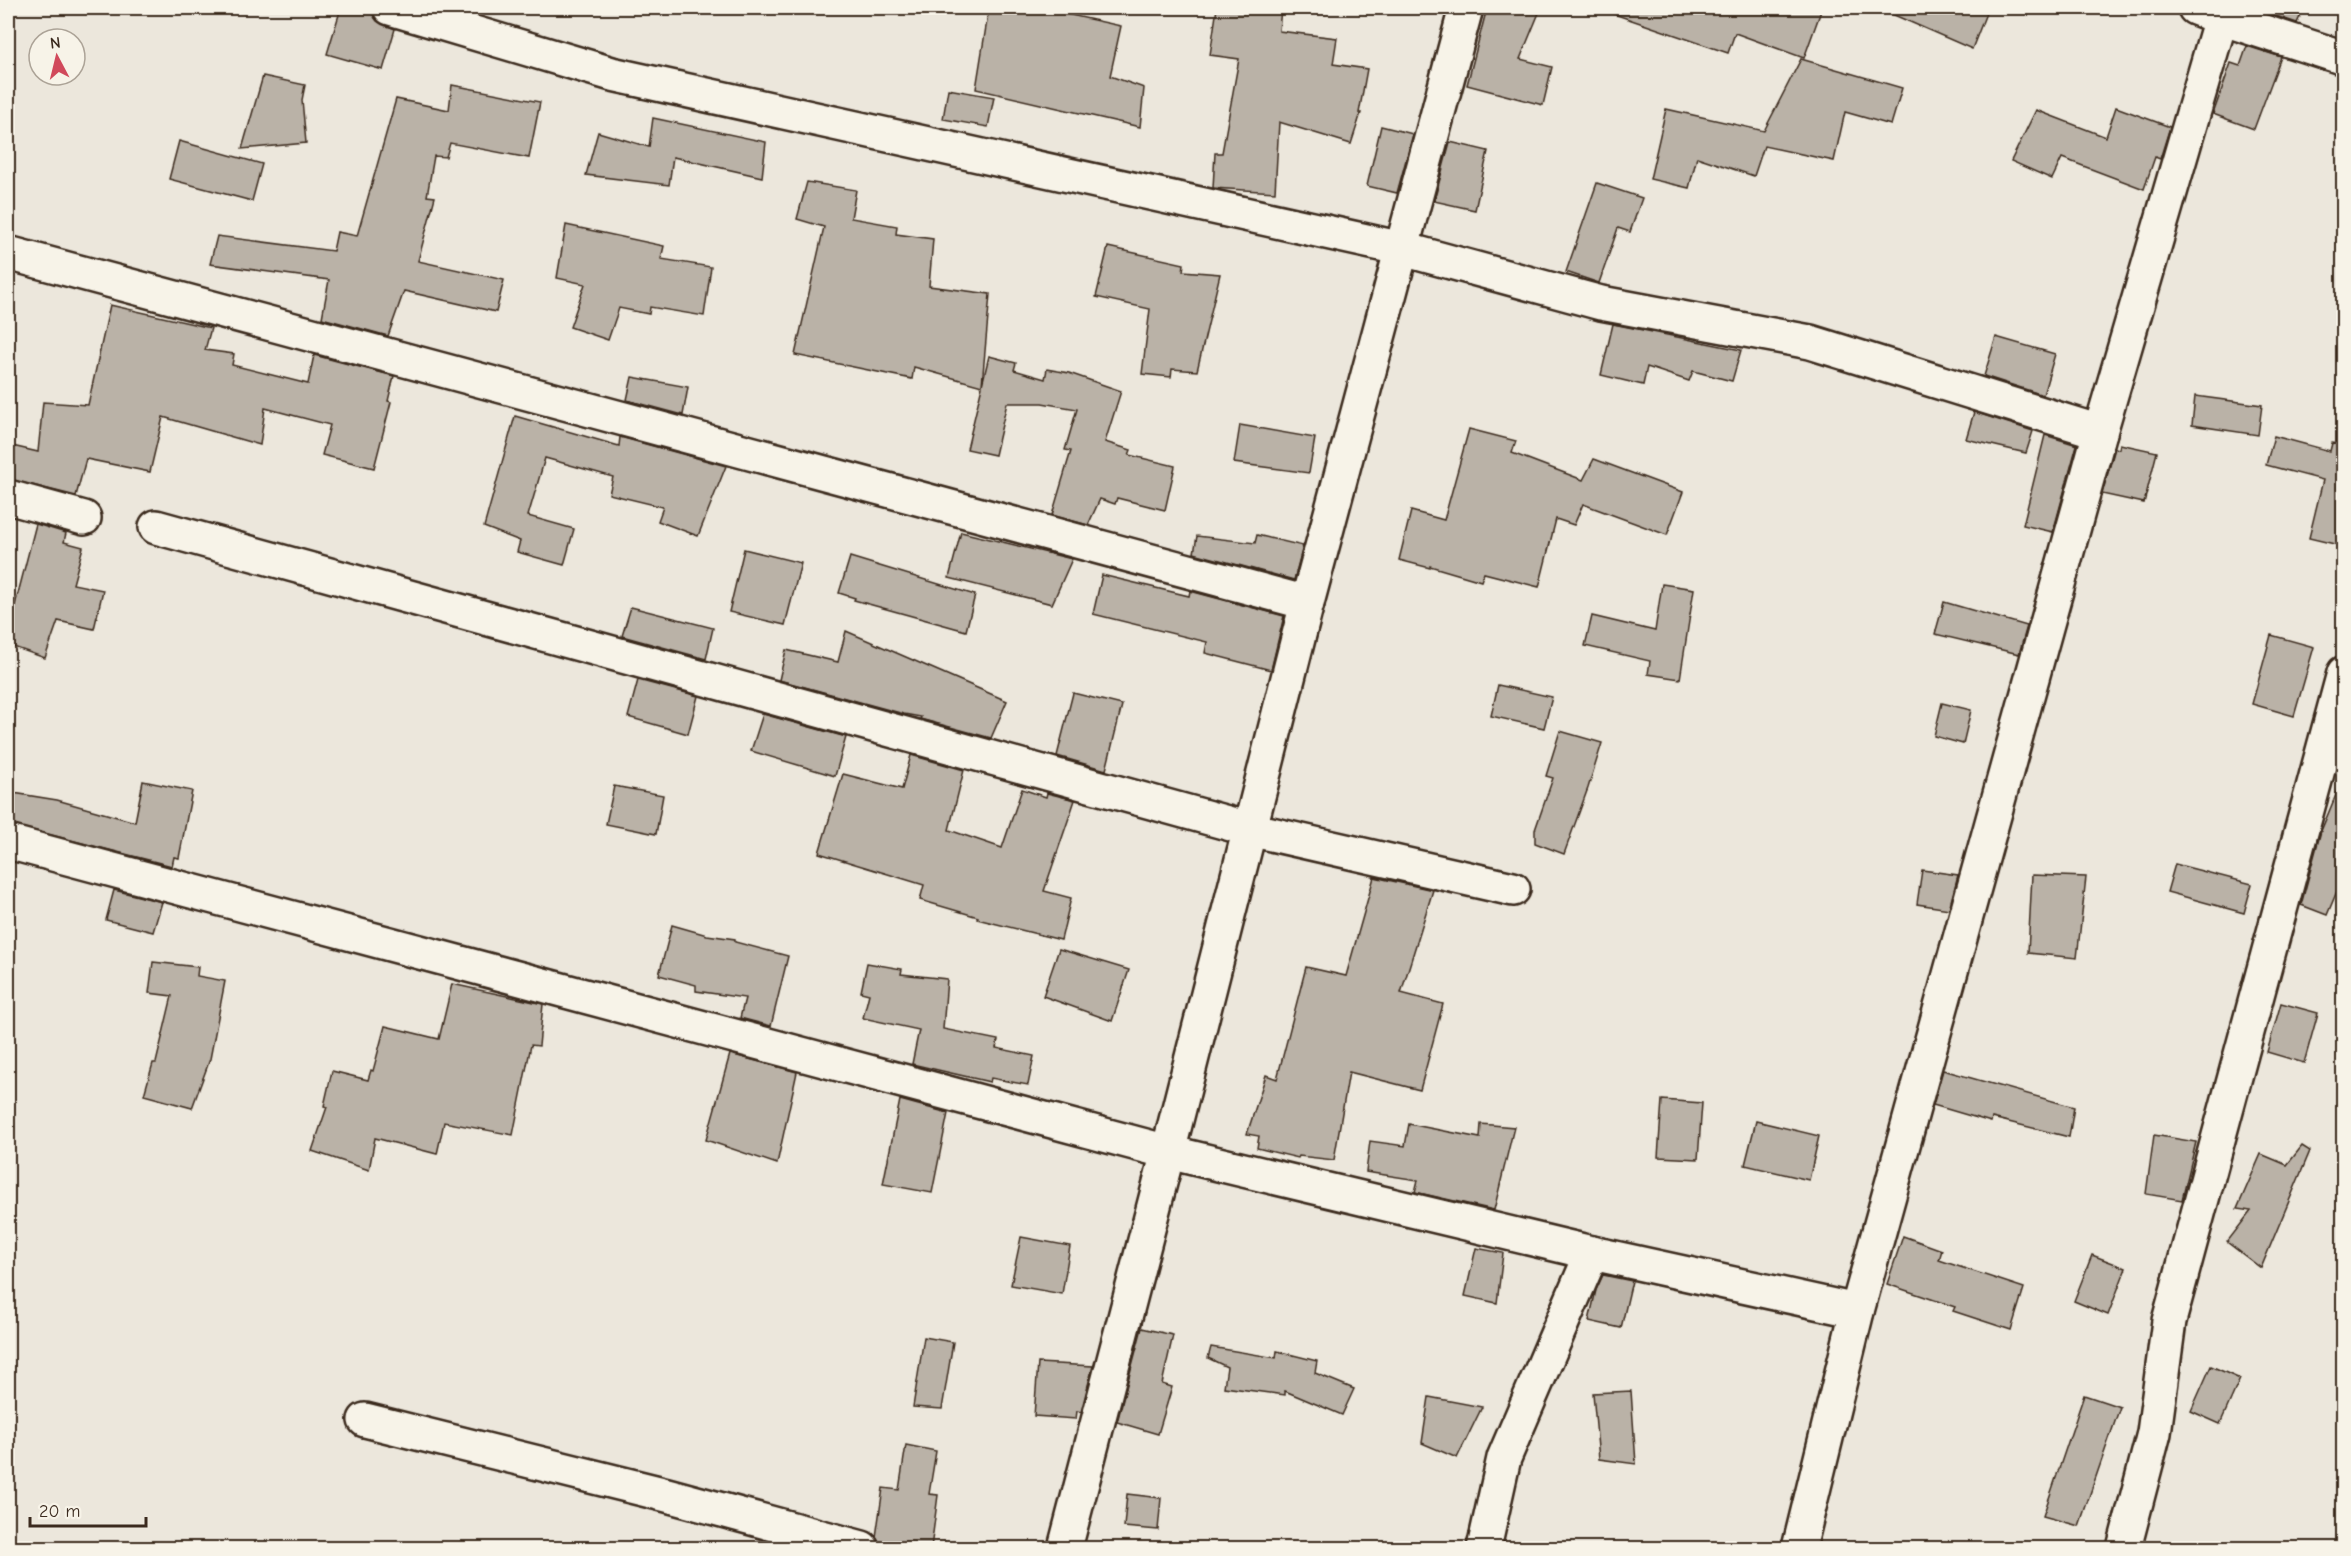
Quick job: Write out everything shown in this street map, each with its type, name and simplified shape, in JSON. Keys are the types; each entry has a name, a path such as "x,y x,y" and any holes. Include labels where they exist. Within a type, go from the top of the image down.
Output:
{"street":[{"path":"390,8 612,74 1403,249 1601,303 1810,342 2100,432"},
{"path":"1065,1548 1307,603 1467,8"},
{"path":"1799,1548 1857,1311 2100,432 2208,13 2343,58"},
{"path":"8,253 1307,603"},
{"path":"8,497 84,518"},
{"path":"156,527 1249,829 1512,889"},
{"path":"2124,1548 2154,1433 2169,1321 2343,674"},
{"path":"8,842 1168,1152 1592,1253 1857,1311"},
{"path":"1484,1548 1504,1458 1592,1253"},
{"path":"365,1420 667,1495 862,1548"}],"building":[{"path":"341,8 372,8 377,21 395,29 383,70 327,54"},
{"path":"989,8 1039,8 1121,26 1110,76 1144,88 1140,127 976,89"},
{"path":"1217,8 1281,8 1279,31 1337,38 1333,64 1367,69 1359,113 1361,113 1351,144 1279,122 1275,192 1213,188 1215,153 1222,153 1239,59 1210,55"},
{"path":"1487,8 1541,8 1520,59 1552,67 1543,105 1467,85"},
{"path":"1612,8 1822,8 1804,58 1735,33 1728,53 1611,13"},
{"path":"1878,8 1988,8 1972,49"},
{"path":"2262,8 2304,8 2297,23 2261,11"},
{"path":"2247,46 2281,57 2254,129 2213,114 2231,63 2240,66"},
{"path":"1801,59 1902,88 1891,125 1845,112 1834,161 1764,146 1754,176 1697,157 1689,188 1650,179 1666,109 1764,131"},
{"path":"263,76 305,85 302,100 306,143 242,149"},
{"path":"452,85 540,102 529,158 450,143 446,157 434,156 427,196 435,197 418,261 504,280 496,312 404,291 388,336 322,318 329,280 210,264 217,236 333,251 337,232 357,236 396,99 449,110"},
{"path":"948,89 994,97 988,127 943,119"},
{"path":"2116,107 2170,127 2160,159 2155,157 2144,189 2062,158 2052,179 2011,161 2036,110 2106,137"},
{"path":"653,118 766,142 762,177 673,157 669,185 586,175 598,132 649,147"},
{"path":"1381,126 1413,134 1397,193 1367,186"},
{"path":"179,141 262,164 252,201 169,179"},
{"path":"1450,142 1488,151 1475,210 1434,201"},
{"path":"807,182 856,190 851,218 897,226 896,234 933,239 929,286 990,294 982,385 989,356 1016,363 1014,370 1045,379 1047,369 1069,373 1121,391 1105,442 1131,450 1129,455 1175,466 1165,510 1117,498 1115,504 1100,499 1088,525 1052,515 1071,451 1065,450 1077,409 1042,403 1007,403 995,455 967,449 982,386 914,367 912,379 795,355 824,227 797,219"},
{"path":"1597,183 1642,198 1630,232 1618,228 1599,283 1566,272"},
{"path":"566,225 664,246 661,259 711,267 704,316 650,307 649,314 619,308 608,340 570,327 585,284 557,278"},
{"path":"1108,247 1184,264 1183,271 1220,274 1197,371 1172,369 1171,377 1142,374 1150,309 1096,297"},
{"path":"110,305 211,328 205,350 234,354 232,365 308,384 314,355 394,376 388,401 391,402 374,468 322,455 330,425 265,408 260,445 163,417 150,472 86,459 76,496 8,479 8,445 38,452 43,402 88,405"},
{"path":"1613,324 1741,350 1732,381 1693,371 1689,381 1647,367 1643,385 1601,375"},
{"path":"1996,337 2055,354 2043,395 1984,376"},
{"path":"632,377 688,387 683,415 627,400"},
{"path":"2195,396 2262,405 2258,435 2192,425"},
{"path":"1974,412 2033,431 2026,453 1966,439"},
{"path":"515,416 619,446 620,437 726,466 698,536 658,521 663,507 609,494 613,477 545,458 528,516 574,529 564,565 517,552 520,541 484,527"},
{"path":"1240,425 1315,438 1309,473 1234,463"},
{"path":"1469,429 1516,441 1512,453 1583,480 1594,459 1683,492 1667,535 1583,504 1574,525 1556,519 1539,587 1484,573 1481,581 1430,566 1430,568 1399,560 1411,511 1444,520"},
{"path":"2045,435 2077,445 2053,532 2023,525"},
{"path":"2274,436 2330,451 2332,443 2343,444 2343,546 2309,538 2323,480 2266,465"},
{"path":"2120,444 2157,452 2144,503 2102,494 2115,448 2119,449"},
{"path":"36,524 66,533 64,542 83,547 73,584 103,590 94,629 58,621 45,658 8,645 8,607 14,609"},
{"path":"961,532 1072,559 1052,604 949,578"},
{"path":"1257,535 1303,546 1294,580 1194,553 1197,536 1255,543"},
{"path":"744,549 801,563 785,625 729,612"},
{"path":"850,557 975,595 966,631 854,600 855,598 839,593"},
{"path":"1102,575 1189,596 1190,591 1284,616 1271,670 1205,653 1207,642 1093,614"},
{"path":"1662,584 1694,589 1680,679 1648,674 1650,661 1585,646 1592,616 1655,631"},
{"path":"1944,602 2027,626 2019,654 1935,634"},
{"path":"631,607 713,628 706,659 622,636"},
{"path":"846,631 1007,701 991,738 779,680 786,650 838,662"},
{"path":"2271,635 2314,647 2294,716 2252,704"},
{"path":"638,680 698,696 688,734 628,717"},
{"path":"1498,685 1552,697 1544,728 1491,716"},
{"path":"1073,693 1122,705 1106,770 1057,756"},
{"path":"1942,703 1971,710 1963,744 1934,736"},
{"path":"763,714 846,737 835,776 751,751"},
{"path":"1560,731 1602,743 1564,854 1535,843 1535,830 1553,778 1546,776"},
{"path":"911,755 964,770 949,830 1002,848 1022,789 1046,797 1047,793 1075,800 1044,891 1071,898 1061,940 977,919 978,917 920,900 924,885 819,853 843,774 902,789"},
{"path":"2343,778 2343,877 2327,915 2301,905 2321,831"},
{"path":"143,781 192,791 179,858 174,857 172,866 8,824 8,796 13,797 13,793 57,800 135,822"},
{"path":"614,786 663,795 656,834 606,824"},
{"path":"2175,864 2252,884 2244,913 2167,892"},
{"path":"1922,870 1958,875 1949,909 1917,904"},
{"path":"2032,875 2086,877 2077,958 2028,953"},
{"path":"1374,877 1433,890 1401,993 1443,1004 1420,1090 1349,1072 1334,1160 1299,1156 1298,1158 1257,1148 1259,1136 1247,1134 1266,1075 1277,1079 1306,967 1346,976"},
{"path":"114,890 162,902 153,932 106,920"},
{"path":"672,925 707,935 735,939 735,942 788,956 771,1026 740,1018 745,998 696,991 696,985 659,975"},
{"path":"1059,949 1129,970 1112,1021 1043,996"},
{"path":"153,962 198,967 197,976 225,981 210,1059 192,1108 144,1095 153,1063 156,1063 172,996 149,993"},
{"path":"867,963 902,969 901,974 947,979 943,1029 998,1040 996,1048 1034,1056 1028,1085 991,1078 990,1082 912,1064 919,1030 863,1018 869,994 861,992"},
{"path":"452,984 543,1004 539,1046 531,1045 513,1135 444,1122 437,1154 375,1138 369,1170 312,1151 327,1107 324,1106 332,1071 368,1080 371,1070 373,1071 385,1026 439,1039"},
{"path":"2281,1003 2318,1013 2304,1063 2267,1052"},
{"path":"730,1054 797,1072 777,1164 706,1140"},
{"path":"1943,1070 2074,1107 2069,1137 1992,1118 1991,1122 1933,1105"},
{"path":"900,1100 948,1113 932,1193 883,1184"},
{"path":"1662,1100 1702,1103 1698,1159 1658,1157"},
{"path":"1756,1121 1819,1136 1809,1180 1745,1165"},
{"path":"1409,1124 1480,1138 1481,1124 1514,1127 1494,1210 1415,1192 1418,1180 1366,1172 1370,1141 1405,1146"},
{"path":"2154,1135 2196,1142 2182,1200 2146,1194"},
{"path":"2302,1146 2310,1151 2261,1268 2227,1242 2251,1211 2237,1209 2261,1154 2287,1165"},
{"path":"1903,1236 1942,1250 1939,1260 2024,1288 2011,1330 1953,1311 1955,1307 1887,1284"},
{"path":"1021,1237 1070,1246 1062,1294 1011,1285"},
{"path":"1476,1248 1503,1253 1497,1303 1465,1296"},
{"path":"2092,1255 2126,1268 2108,1315 2074,1301"},
{"path":"1603,1275 1632,1281 1621,1328 1589,1321 1596,1290"},
{"path":"1142,1328 1173,1335 1162,1384 1172,1387 1158,1434 1117,1422"},
{"path":"924,1337 953,1342 942,1409 913,1407"},
{"path":"1211,1347 1276,1358 1277,1351 1317,1361 1315,1373 1354,1389 1342,1415 1285,1391 1285,1395 1224,1387 1227,1367 1208,1358"},
{"path":"1038,1363 1093,1366 1081,1412 1077,1411 1076,1419 1034,1416"},
{"path":"2211,1366 2240,1379 2220,1424 2191,1411"},
{"path":"1631,1391 1636,1464 1599,1459 1593,1393"},
{"path":"2084,1395 2120,1407 2079,1526 2043,1516"},
{"path":"1429,1397 1482,1407 1457,1458 1422,1443"},
{"path":"906,1445 936,1451 929,1494 938,1495 931,1548 880,1548 876,1537 883,1488 899,1490"},
{"path":"1127,1494 1161,1498 1158,1530 1124,1527"}]}
